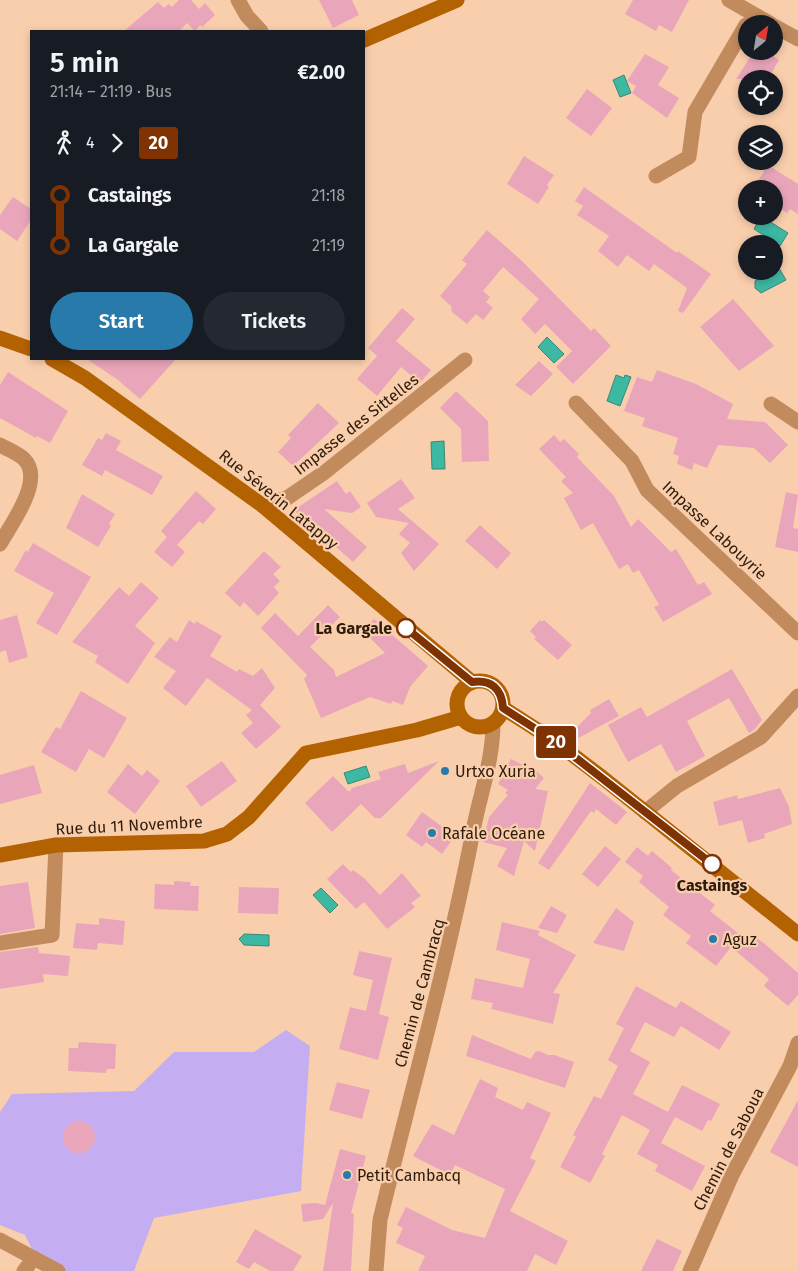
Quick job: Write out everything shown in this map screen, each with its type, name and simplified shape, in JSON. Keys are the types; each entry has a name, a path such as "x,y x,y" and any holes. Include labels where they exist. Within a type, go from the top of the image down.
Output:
{"street":[{"path":"238,0 247,16 260,30"},
{"path":"365,40 458,0"},
{"path":"729,0 743,15"},
{"path":"783,31 798,39"},
{"path":"656,176 689,157 695,112 738,40"},
{"path":"0,338 30,349"},
{"name":"Rue Séverin Latappy","path":"58,360 71,362 262,505 472,682"},
{"name":"Impasse des Sittelles","path":"262,505 287,498 325,472 465,360"},
{"name":"Impasse Labouyrie","path":"576,403 632,461 647,490 798,633"},
{"path":"770,404 798,422"},
{"path":"0,445 24,459 30,469 31,483 25,499 0,544"},
{"path":"481,681 491,684 498,690 503,708 499,717 493,723 484,727 467,724 457,710 459,693 464,686 472,682 481,681"},
{"path":"645,812 677,786 761,737 798,696"},
{"path":"503,708 553,740 776,914 798,934"},
{"name":"Rue du 11 Novembre","path":"0,855 56,845 204,841 227,834 249,817 306,753 417,730 461,718"},
{"name":"Chemin de Cambracq","path":"376,1271 380,1220 458,912 474,826 490,762 493,723"},
{"path":"0,944 52,935 56,845"},
{"name":"Chemin de Saboua","path":"690,1271 732,1175 790,1066 798,1043"},
{"path":"0,1240 58,1271"},
{"path":"24,1271 34,1258"}],"shaded area":[{"path":"286,1030 310,1046 301,1191 154,1218 134,1271 43,1271 25,1235 0,1225 0,1112 12,1094 134,1091 174,1052 254,1052"}],"water":[{"path":"624,75 631,93 620,97 613,80"},
{"path":"756,225 775,225 788,233 783,241 783,235 763,235 754,229"},
{"path":"783,275 786,280 761,293 755,288 755,281 783,280"},
{"path":"547,337 564,354 554,363 538,347"},
{"path":"616,375 624,378 625,375 631,377 620,406 607,401"},
{"path":"444,441 445,469 432,469 431,442"},
{"path":"366,766 370,777 348,784 344,773"},
{"path":"321,888 338,905 330,913 313,895"},
{"path":"244,934 269,935 269,946 244,945 239,939"}],"building":[{"path":"179,0 191,0 199,9 205,3 215,15 196,30 187,23 180,30 125,30 158,2 164,8 169,4 172,7"},
{"path":"319,0 352,0 359,15 333,28"},
{"path":"633,0 689,0 672,32 659,25 656,31 625,14"},
{"path":"645,54 669,67 658,85 679,98 667,118 632,93 636,86 627,81"},
{"path":"748,60 779,60 773,70 742,70"},
{"path":"587,89 612,108 591,136 566,118"},
{"path":"524,156 554,175 538,204 507,184"},
{"path":"765,170 776,170 798,184 798,214 790,209 787,213 783,210 783,180 758,180"},
{"path":"584,187 677,253 678,251 711,274 683,313 678,311 687,288 654,264 649,271 627,255 618,267 598,251 609,236 577,215 583,206 575,201"},
{"path":"13,197 30,208 30,222 17,241 0,229 0,215"},
{"path":"487,230 522,261 591,331 594,328 611,346 573,384 556,367 572,351 545,324 535,334 521,319 539,299 503,267 483,291 490,297 486,302 493,308 483,320 476,314 467,324 452,312 451,306 440,296 467,264 462,260"},
{"path":"733,299 774,346 739,371 700,327"},
{"path":"402,308 415,319 396,341 431,370 420,383 401,367 377,396 357,379 377,356 368,348"},
{"path":"88,360 175,360 140,399 118,380"},
{"path":"539,361 553,374 531,396 515,385"},
{"path":"657,370 696,384 733,404 727,419 765,422 788,445 770,463 754,448 718,445 707,468 694,463 692,470 677,464 679,456 673,454 678,438 642,426 645,418 624,411 637,377 652,382"},
{"path":"8,372 68,411 50,443 37,436 36,438 0,418 0,385"},
{"path":"456,391 488,421 489,461 462,462 461,429 440,408"},
{"path":"318,403 339,423 293,466 278,452 291,438 288,435"},
{"path":"106,433 121,441 116,450 163,476 152,495 105,470 102,476 82,465 98,438 102,440"},
{"path":"554,435 560,442 564,439 579,454 577,457 614,496 631,527 638,519 671,552 676,549 698,585 704,582 712,594 663,622 654,607 659,605 639,570 633,573 628,564 619,569 593,523 581,530 564,498 573,493 561,481 566,477 539,449"},
{"path":"401,479 415,498 398,509 439,544 414,571 401,553 410,543 399,534 409,523 376,517 367,503"},
{"path":"337,481 346,494 350,491 361,507 352,513 324,509 367,547 353,562 294,510"},
{"path":"196,491 216,509 203,524 199,521 177,545 185,552 172,567 154,552 167,537 161,531"},
{"path":"786,492 798,495 793,528 798,529 798,552 775,547"},
{"path":"82,494 115,514 109,524 111,526 98,547 66,528"},
{"path":"480,525 511,553 497,569 465,541"},
{"path":"33,543 91,577 57,635 36,623 54,593 14,571 26,550 28,552"},
{"path":"264,551 281,567 273,574 280,581 274,587 279,593 258,616 244,602 240,607 225,593"},
{"path":"141,582 159,598 135,626 155,643 128,684 95,662 98,656 72,642 119,587 129,596"},
{"path":"328,605 340,617 310,647 334,670 336,677 385,653 363,631 374,619 428,666 410,687 403,705 392,701 391,704 370,697 321,718 304,679 307,675 261,628 275,613 298,636"},
{"path":"17,615 28,657 9,663 6,650 0,652 0,620"},
{"path":"189,620 195,624 196,621 222,636 210,656 237,672 239,669 253,676 262,668 275,688 260,705 281,727 256,749 241,733 253,723 246,715 252,710 207,678 186,706 163,688 176,671 154,657 170,637 177,642"},
{"path":"540,620 542,622 544,620 572,645 558,660 534,639 536,637 530,631"},
{"path":"732,669 762,720 754,730 749,733 729,698 687,721 705,756 676,772 661,744 628,762 608,725 641,707 647,717"},
{"path":"81,691 127,718 104,758 89,749 76,772 41,752 56,727 60,729"},
{"path":"609,699 619,716 571,742 566,738 591,713 590,710"},
{"path":"511,759 529,768 531,766 544,778 535,789 548,791 535,851 524,841 514,876 497,866 507,848 483,842 489,817 508,795 505,793 508,790 498,784"},
{"path":"222,761 237,781 201,807 186,786"},
{"path":"439,761 381,818 375,818 361,804 332,832 305,803 333,776 349,792 352,788 381,779 378,772 405,764 408,773"},
{"path":"128,764 142,776 147,770 160,781 135,814 107,792"},
{"path":"34,765 42,793 0,804 0,775"},
{"path":"590,783 627,812 616,825 596,809 594,813 591,811 549,870 538,863"},
{"path":"780,788 789,807 792,824 764,834 765,838 748,843 742,820 719,826 713,802 737,795 738,799"},
{"name":"Rafale Océane","path":"422,812 455,836 442,854 426,842 422,847 406,835"},
{"path":"605,846 621,859 598,887 582,874"},
{"path":"637,847 648,856 652,851 672,868 671,870 715,905 710,911 753,945 758,939 798,973 798,995 788,1006 764,986 769,979 731,947 716,966 686,943 691,936 663,915 669,907 639,882 643,876 625,862"},
{"path":"343,864 351,872 353,870 364,878 380,895 402,873 421,896 411,903 415,907 387,929 364,902 356,909 327,879"},
{"path":"174,881 191,882 190,886 199,886 198,911 154,909 155,884 174,885"},
{"path":"28,882 35,928 0,934 0,886"},
{"path":"239,887 279,888 278,914 238,913"},
{"path":"551,906 567,915 557,933 538,928"},
{"path":"616,908 634,922 624,951 593,943"},
{"path":"99,918 125,921 123,945 98,943 97,950 73,948 76,923 99,925"},
{"path":"502,922 540,931 538,935 576,955 553,993 560,994 553,1024 491,1009 493,1003 471,999 475,978 523,988 530,959 496,950"},
{"path":"38,947 39,953 70,956 68,976 43,974 44,982 0,989 0,952"},
{"path":"359,951 392,958 379,1014 389,1017 378,1060 339,1049 350,1007 366,1011 373,980 353,975"},
{"path":"636,986 676,1008 681,1001 731,1032 719,1050 681,1026 674,1037 645,1022 630,1051 650,1062 633,1094 668,1112 682,1085 720,1104 711,1121 708,1120 702,1131 675,1117 661,1143 705,1166 692,1191 655,1171 658,1165 637,1154 650,1130 622,1115 602,1154 605,1156 590,1183 560,1167 576,1137 573,1135 594,1096 601,1099 618,1066 608,1060 624,1028 616,1024"},
{"path":"472,1035 531,1059 535,1052 539,1051 574,1062 565,1088 466,1056"},
{"path":"79,1042 116,1044 115,1069 107,1069 106,1073 68,1071 69,1048 78,1048"},
{"path":"480,1079 498,1088 495,1097 523,1110 527,1102 551,1113 530,1158 536,1161 510,1211 568,1241 556,1265 535,1254 527,1271 418,1271 425,1256 396,1243 403,1228 397,1225 406,1207 452,1230 485,1238 505,1189 455,1165 450,1175 413,1156 432,1124 454,1135"},
{"path":"337,1082 370,1090 362,1119 329,1110"},
{"path":"798,1100 798,1167 770,1152"},
{"path":"79,1121 90,1126 95,1137 90,1148 79,1153 68,1148 63,1137 68,1126"},
{"path":"340,1149 366,1156 351,1213 354,1214 351,1271 323,1271 333,1203 323,1219 303,1222 301,1204 316,1203 325,1205"},
{"path":"255,1229 302,1256 293,1271 270,1271 254,1262 249,1269 236,1262"},
{"path":"657,1239 682,1251 673,1271 641,1271"}],"bus line":[{"name":"20","path":"406,628 472,682 481,681 491,684 498,690 503,708 553,740 712,864"}],"place":[{"name":"La Gargale","path":"406,628"},
{"name":"Urtxo Xuria","path":"445,771"},
{"name":"Rafale Océane","path":"432,833"},
{"name":"Castaings","path":"712,864"},
{"name":"Aguz","path":"713,939"},
{"name":"Petit Cambacq","path":"347,1175"}]}
